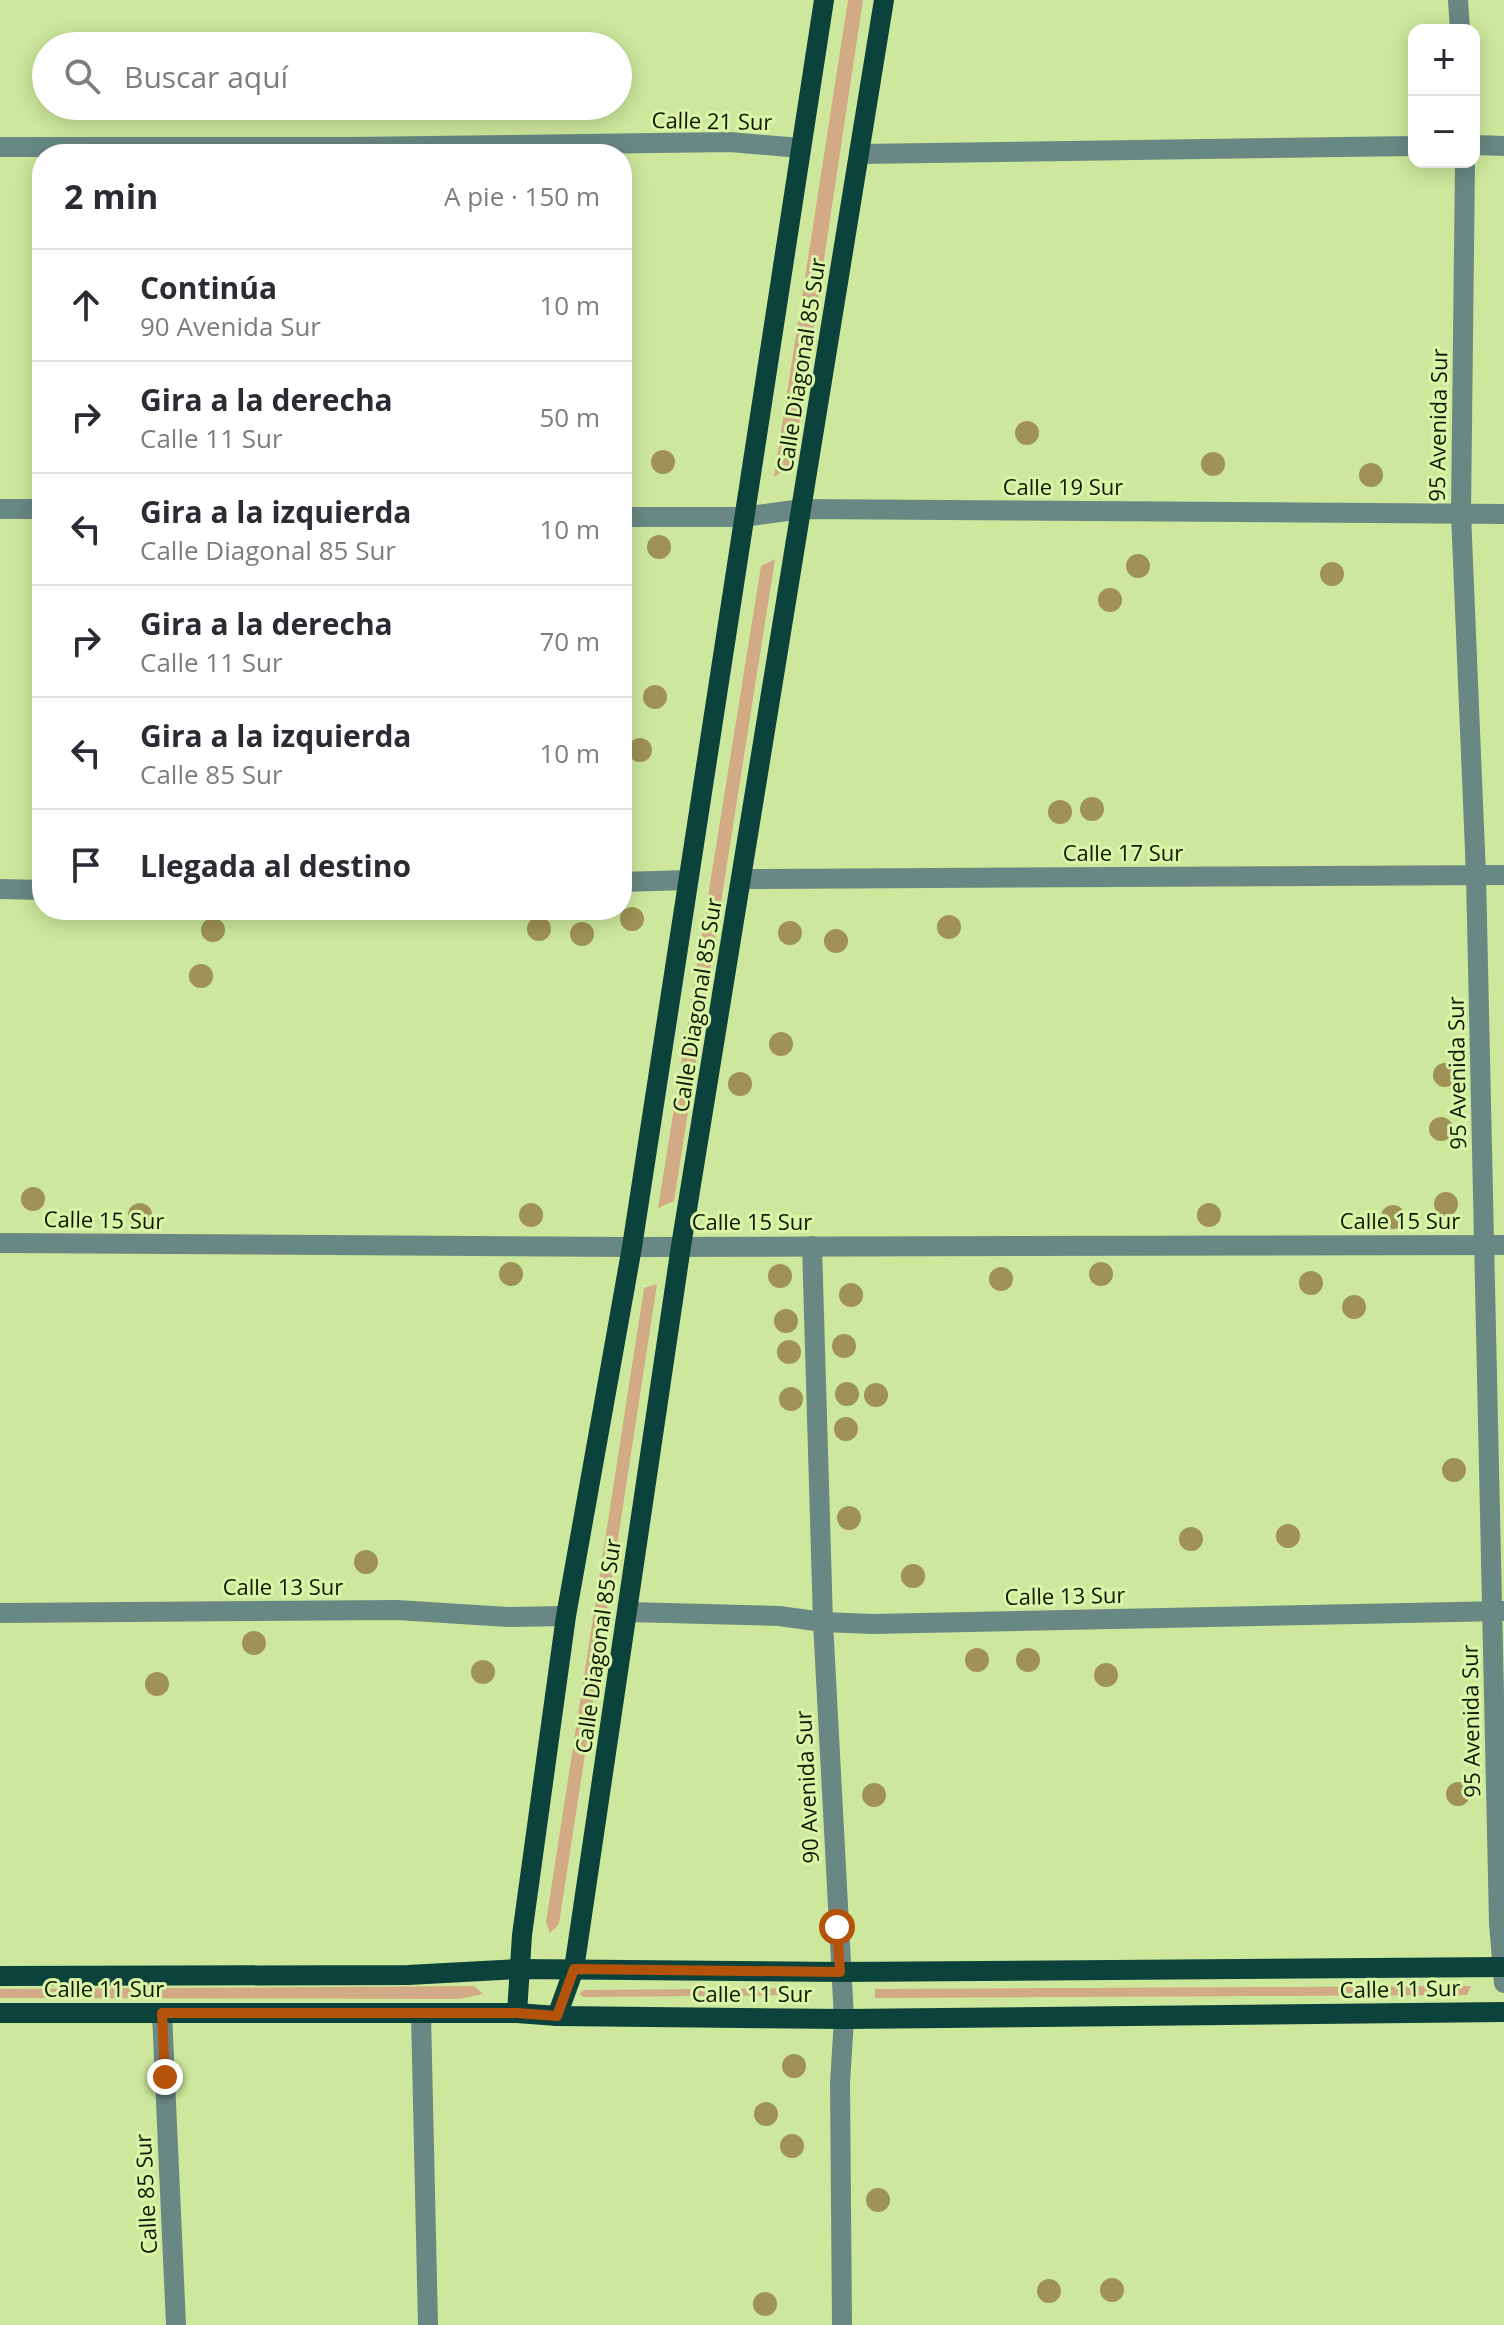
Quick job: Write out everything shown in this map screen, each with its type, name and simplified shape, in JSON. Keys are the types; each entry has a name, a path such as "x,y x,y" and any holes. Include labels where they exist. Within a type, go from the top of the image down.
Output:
{"main road":[{"name":"Calle Diagonal 85 Sur","path":"517,2013 519,1969 566,1616 632,1247 824,0"},
{"name":"Calle Diagonal 85 Sur","path":"557,2016 574,1969 681,1246 884,0"},
{"name":"Calle 11 Sur","path":"0,1976 408,1975 519,1969 1503,1972"},
{"name":"Calle 11 Sur","path":"0,2013 517,2013 844,2019 1504,2012"}],"street":[{"path":"1458,0 1460,24"},
{"name":"Calle 21 Sur","path":"572,144 730,142 800,148"},
{"path":"1480,145 1504,146"},
{"path":"859,154 1408,146"},
{"name":"Calle 21 Sur","path":"0,147 32,147"},
{"name":"95 Avenida Sur","path":"1465,168 1461,513 1494,1244 1503,1972"},
{"path":"0,509 32,509"},
{"name":"Calle 19 Sur","path":"632,517 743,517 802,509 1504,514"},
{"name":"Calle 17 Sur","path":"742,879 1504,875"},
{"path":"632,882 687,880"},
{"path":"0,889 32,890"},
{"name":"Calle 15 Sur","path":"0,1243 632,1247 1494,1244"},
{"name":"90 Avenida Sur","path":"812,1246 823,1622 844,2019 840,2083 842,2325"},
{"name":"Calle 13 Sur","path":"0,1613 397,1610 508,1617 566,1616"},
{"name":"Calle 13 Sur","path":"628,1612 779,1616 872,1624 1498,1611"},
{"name":"Calle 85 Sur","path":"162,2013 176,2325"},
{"path":"421,2014 428,2325"}],"shaded area":[{"path":"848,0 863,0 793,465 774,477"},
{"path":"775,559 674,1201 658,1208 761,566"},
{"path":"657,1284 559,1924 550,1933 546,1922 644,1288"},
{"path":"474,1986 483,1994 459,1999 0,1998 0,1989"},
{"path":"1471,1986 1467,1995 875,1998 875,1989"},
{"path":"806,1988 806,1995 584,1997 579,1994 584,1990"}],"route":[{"path":"165,2077 162,2013 517,2013 557,2016 574,1969 840,1972 837,1927"}]}
